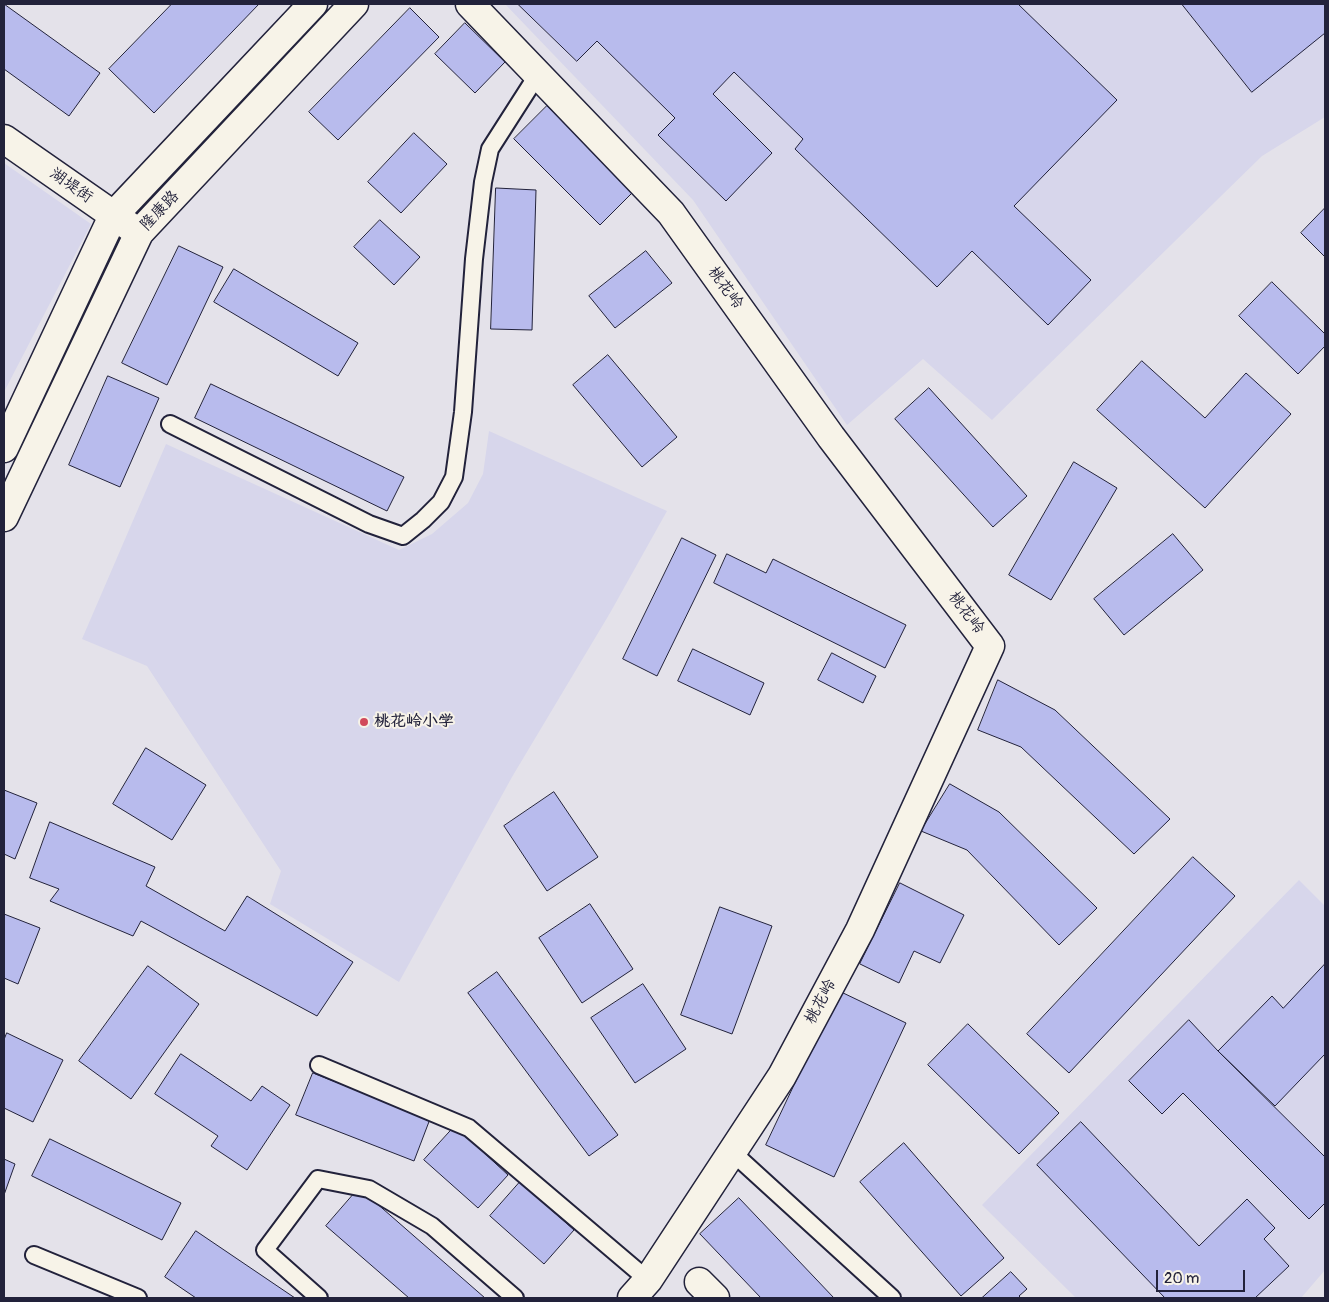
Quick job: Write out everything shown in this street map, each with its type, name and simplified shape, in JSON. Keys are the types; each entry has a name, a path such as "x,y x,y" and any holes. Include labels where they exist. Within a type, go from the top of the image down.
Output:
{"street":[{"name":"隆康路","path":"4,448 113,216 313,4"},
{"name":"隆康路","path":"4,517 139,233 354,4"},
{"name":"桃花岭","path":"470,4 671,213 832,437 990,646 860,930 782,1076 640,1289"},
{"name":"湖堤街","path":"4,139 139,233"}],"lane":[{"path":"170,424 369,524 403,536 423,520 441,502 454,477 463,412 474,258 483,182 490,149 538,74"},
{"path":"319,1065 469,1128 640,1289"},
{"path":"732,1152 892,1298"},
{"path":"320,1298 265,1250 318,1178 369,1189 432,1226 515,1298"},
{"path":"34,1254 138,1298"}],"shaded area":[{"path":"505,4 1325,4 1325,117 1262,156 992,420 923,359 847,425 693,200"},
{"path":"4,163 91,224 4,392"},
{"name":"桃花岭小学","path":"489,431 667,511 610,613 512,777 399,982 270,904 281,871 147,666 82,639 166,444 399,550 432,534 468,503 483,474"},
{"path":"1299,880 1325,906 1325,1270 1301,1298 1076,1298 982,1205"}],"building":[{"path":"4,4 100,73 69,116 4,69"},
{"path":"172,4 259,4 154,113 109,69"},
{"path":"518,4 1018,4 1117,100 1014,206 1091,280 1048,325 972,251 937,287 795,149 803,139 734,72 713,94 772,153 726,201 658,135 675,118 597,41 577,61"},
{"path":"1182,4 1325,4 1325,33 1252,92"},
{"path":"410,8 439,37 338,140 309,112"},
{"path":"465,23 505,62 475,93 435,54"},
{"path":"547,106 633,192 600,225 514,139"},
{"path":"414,133 447,164 401,213 368,182"},
{"path":"496,188 536,190 532,330 491,329"},
{"path":"1325,208 1325,257 1301,233"},
{"path":"380,220 420,257 394,285 354,247"},
{"path":"179,246 223,267 167,385 122,363"},
{"path":"646,251 672,283 615,328 589,296"},
{"path":"234,269 358,343 338,376 214,302"},
{"path":"1272,282 1325,334 1325,346 1298,374 1239,316"},
{"path":"608,355 677,437 642,467 573,385"},
{"path":"1142,361 1205,418 1246,373 1291,414 1205,508 1097,410"},
{"path":"108,376 159,398 120,487 69,465"},
{"path":"211,384 404,477 387,511 195,418"},
{"path":"929,388 1027,496 993,527 895,419"},
{"path":"1074,462 1117,488 1051,600 1009,575"},
{"path":"1173,534 1203,570 1124,635 1094,599"},
{"path":"682,538 716,555 657,676 623,659"},
{"path":"727,554 766,573 773,559 906,625 885,668 714,583"},
{"path":"693,649 764,683 750,715 678,681"},
{"path":"832,653 876,676 863,703 818,680"},
{"path":"998,680 1055,710 1170,819 1134,854 1021,747 978,730"},
{"path":"146,748 206,785 172,840 113,804"},
{"path":"950,784 999,812 1097,908 1059,945 967,850 921,831"},
{"path":"4,790 37,803 15,859 4,854"},
{"path":"554,792 598,857 547,891 504,826"},
{"path":"50,822 155,867 146,886 225,931 247,896 353,962 317,1016 141,921 133,936 50,901 59,889 30,878"},
{"path":"1193,857 1235,896 1069,1073 1027,1034"},
{"path":"900,883 964,915 940,963 914,951 899,983 860,964"},
{"path":"590,904 633,969 582,1003 539,938"},
{"path":"720,907 772,926 732,1034 681,1015"},
{"path":"4,914 40,928 18,984 4,978"},
{"path":"1325,964 1325,1054 1275,1106 1218,1051 1272,996 1283,1008"},
{"path":"148,966 199,1004 131,1099 79,1061"},
{"path":"497,972 618,1135 589,1156 468,993"},
{"path":"643,984 686,1049 635,1083 591,1018"},
{"path":"839,991 906,1023 834,1177 766,1145"},
{"path":"1189,1020 1325,1157 1325,1203 1309,1219 1183,1093 1162,1114 1129,1081"},
{"path":"968,1024 1059,1113 1019,1154 928,1065"},
{"path":"7,1033 63,1060 33,1122 4,1108 4,1040"},
{"path":"181,1054 251,1101 262,1086 290,1105 247,1170 211,1146 218,1136 155,1094"},
{"path":"313,1073 430,1119 414,1161 296,1115"},
{"path":"1081,1122 1199,1246 1247,1199 1275,1228 1264,1239 1289,1266 1255,1298 1165,1298 1037,1165"},
{"path":"455,1126 508,1175 478,1208 424,1160"},
{"path":"50,1139 181,1203 162,1240 32,1176"},
{"path":"904,1143 1004,1258 961,1296 860,1182"},
{"path":"4,1159 15,1164 4,1195"},
{"path":"520,1182 574,1230 544,1264 490,1216"},
{"path":"359,1188 485,1298 409,1298 326,1226"},
{"path":"739,1198 834,1298 761,1298 700,1234"},
{"path":"196,1231 295,1298 196,1298 165,1277"},
{"path":"1011,1272 1027,1289 1019,1296 1021,1298 982,1298"}],"place":[{"name":"桃花岭小学","path":"364,722"}]}
